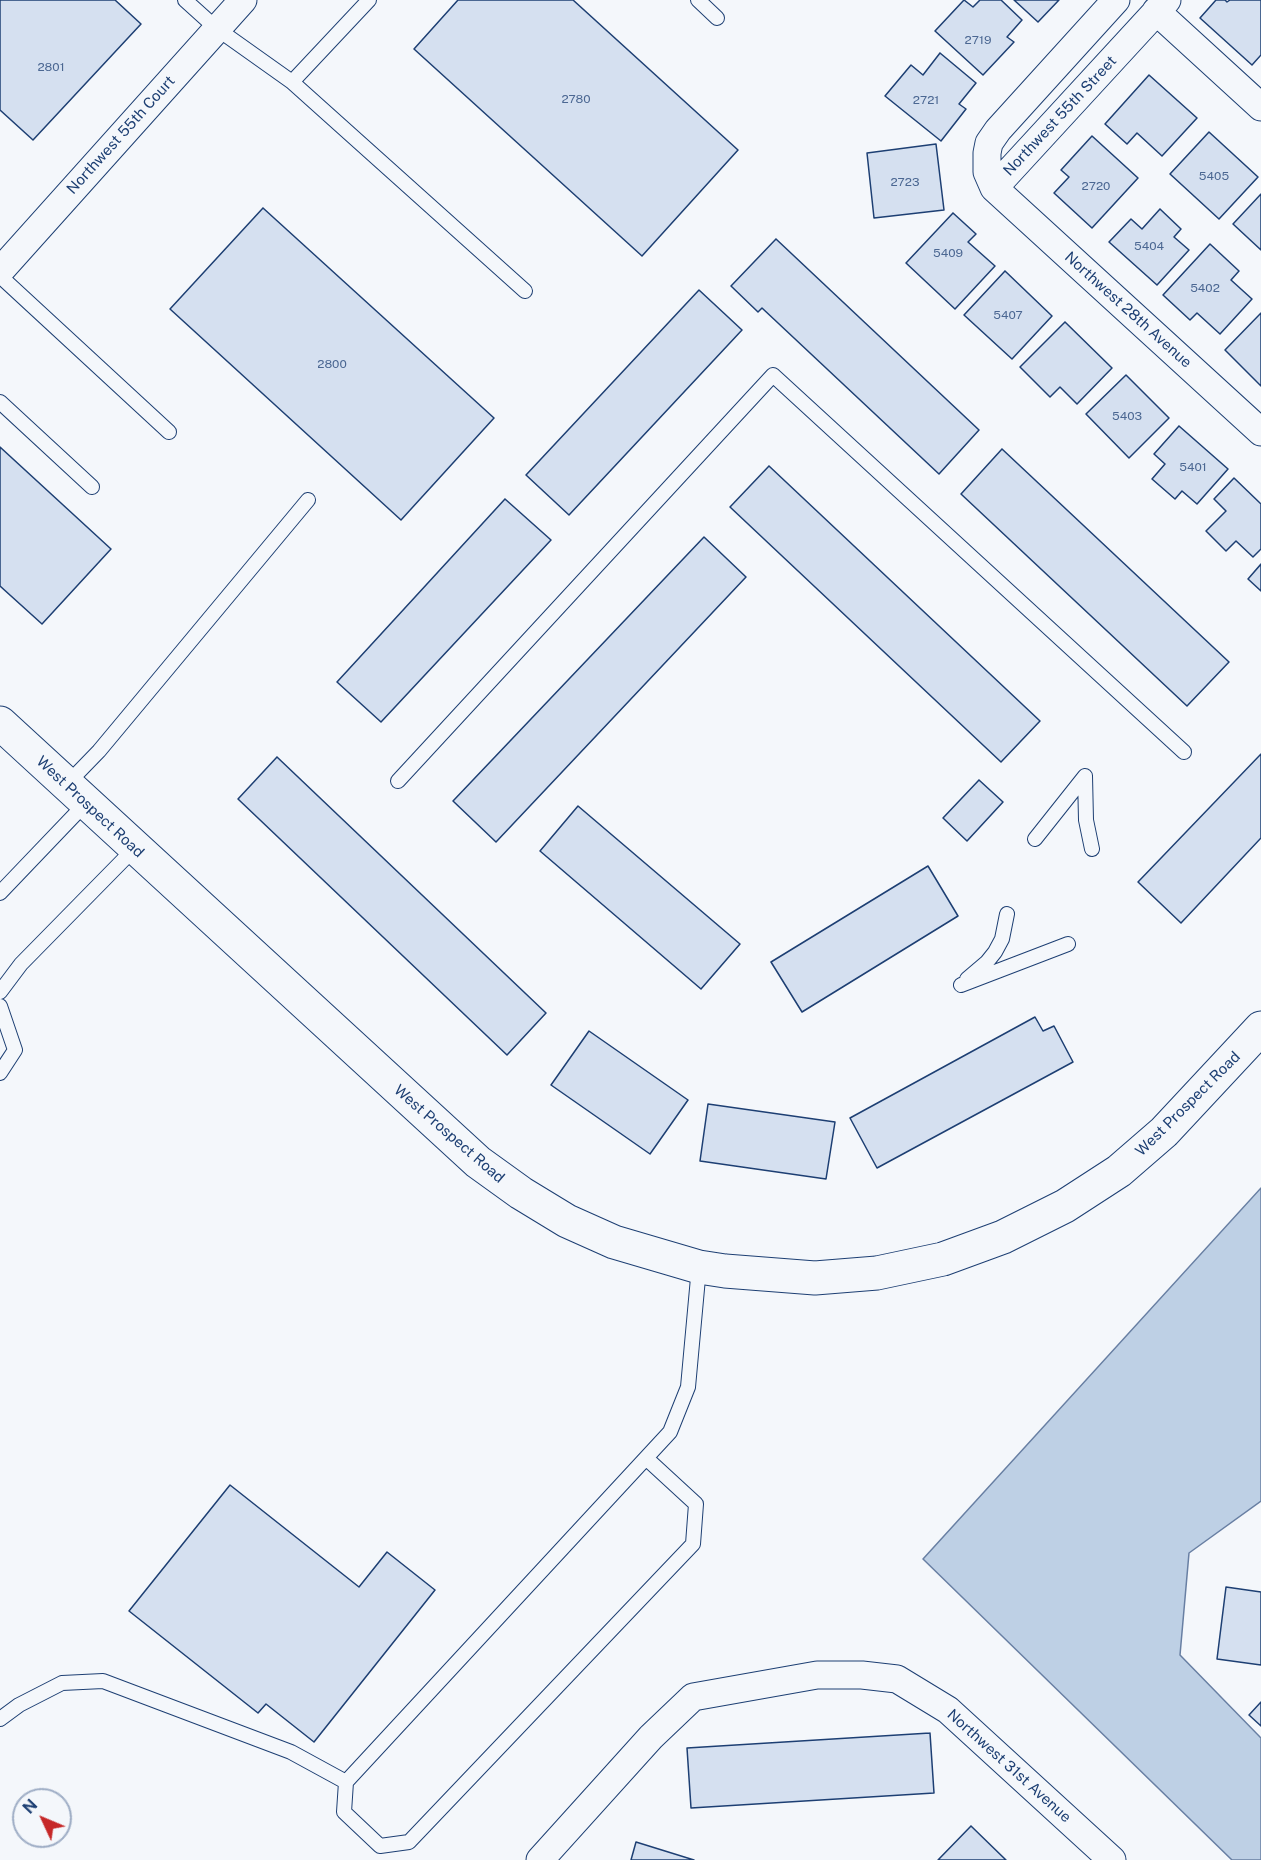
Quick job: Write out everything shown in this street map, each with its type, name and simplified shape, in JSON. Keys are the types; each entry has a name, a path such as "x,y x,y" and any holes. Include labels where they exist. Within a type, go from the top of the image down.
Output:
{"main road":[{"name":"West Prospect Road","path":"0,723 456,1143 500,1179 544,1208 590,1232 636,1249 699,1267 814,1278 878,1273 943,1259 1003,1237 1065,1206 1119,1171 1164,1132 1261,1028"}],"street":[{"name":"Northwest 55th Court","path":"0,271 243,0"},
{"name":"Northwest 55th Street","path":"1116,0 1007,120 989,143 985,163 994,188 1161,6"},
{"path":"1161,6 1261,107"},
{"name":"Northwest 28th Avenue","path":"994,188 1261,432"},
{"name":"Northwest 31st Avenue","path":"540,1860 651,1737 693,1697 817,1675 862,1675 897,1679 948,1710 1112,1860"}],"lane":[{"path":"185,0 216,28 292,82 525,291"},
{"path":"292,82 369,0"},
{"path":"698,0 717,18"},
{"path":"0,276 169,432"},
{"path":"398,781 772,375 1184,752"},
{"path":"0,402 92,487"},
{"path":"0,893 76,794 99,751 309,500"},
{"path":"1035,839 1085,776 1086,820 1092,849"},
{"path":"0,992 21,964 135,848"},
{"path":"1007,914 1002,939 995,952 961,985 1068,944"},
{"path":"0,1006 15,1050 0,1073"},
{"path":"646,1458 696,1504 693,1544 409,1842 380,1846 344,1812 346,1782 670,1432 688,1387 699,1267"},
{"path":"0,1719 19,1705 62,1683 103,1681 291,1752 346,1782"}],"water":[{"path":"1261,1188 1261,1501 1189,1553 1180,1655 1261,1738 1261,1860 1232,1860 923,1559"}],"building":[{"path":"0,0 115,0 141,24 33,140 0,110"},
{"path":"458,0 573,0 738,150 642,256 414,49"},
{"path":"964,0 973,7 980,0 1001,0 1022,20 1007,37 1014,42 983,75 935,31"},
{"path":"1014,0 1059,0 1038,22"},
{"path":"1216,0 1227,2 1230,0 1261,0 1261,55 1252,65 1200,18"},
{"path":"940,53 976,83 959,104 966,109 941,141 885,96 911,65 923,75"},
{"path":"1149,75 1197,118 1162,156 1137,133 1127,144 1105,124"},
{"path":"1209,132 1258,177 1219,219 1170,174"},
{"path":"1092,136 1138,178 1092,228 1054,193 1069,177 1061,170"},
{"path":"936,144 944,210 874,218 867,153"},
{"path":"1261,194 1261,250 1233,224"},
{"path":"263,208 494,418 401,520 170,309"},
{"path":"1160,209 1181,229 1174,237 1189,250 1157,285 1109,242 1131,219 1142,229"},
{"path":"953,213 976,234 968,242 995,266 955,309 906,263"},
{"path":"776,239 979,430 939,474 762,308 758,312 731,286"},
{"path":"1210,244 1239,271 1231,280 1252,299 1220,334 1197,313 1190,320 1163,295"},
{"path":"1005,271 1052,316 1012,359 964,315"},
{"path":"699,290 742,330 569,515 526,475"},
{"path":"1261,313 1261,386 1225,350"},
{"path":"1065,322 1112,368 1077,404 1060,387 1050,397 1020,367"},
{"path":"1126,375 1169,418 1129,458 1086,414"},
{"path":"1179,426 1228,469 1197,504 1182,491 1175,499 1152,479 1165,464 1154,454"},
{"path":"0,447 111,549 42,624 0,586"},
{"path":"1002,449 1229,662 1187,706 961,494"},
{"path":"769,466 1040,721 1001,762 730,507"},
{"path":"1234,478 1261,504 1261,549 1253,557 1236,541 1226,551 1206,531 1226,511 1214,499"},
{"path":"505,499 551,540 381,722 337,682"},
{"path":"704,537 746,577 496,842 453,801"},
{"path":"1261,564 1261,591 1248,579"},
{"path":"1261,754 1261,838 1181,923 1138,882"},
{"path":"277,757 546,1013 507,1055 238,799"},
{"path":"979,780 1003,802 967,841 943,818"},
{"path":"578,806 740,944 701,989 540,851"},
{"path":"928,866 958,916 802,1012 771,962"},
{"path":"1035,1017 1043,1031 1054,1026 1073,1062 877,1168 850,1118"},
{"path":"589,1031 688,1100 650,1154 551,1085"},
{"path":"708,1104 835,1122 826,1179 700,1161"},
{"path":"230,1485 359,1587 387,1552 435,1590 314,1742 266,1704 258,1713 129,1611"},
{"path":"1226,1587 1261,1592 1261,1665 1217,1659"},
{"path":"1261,1702 1261,1726 1249,1715"},
{"path":"930,1733 934,1793 691,1808 687,1748"},
{"path":"971,1826 1006,1860 938,1860"},
{"path":"636,1842 694,1860 631,1860"}]}
